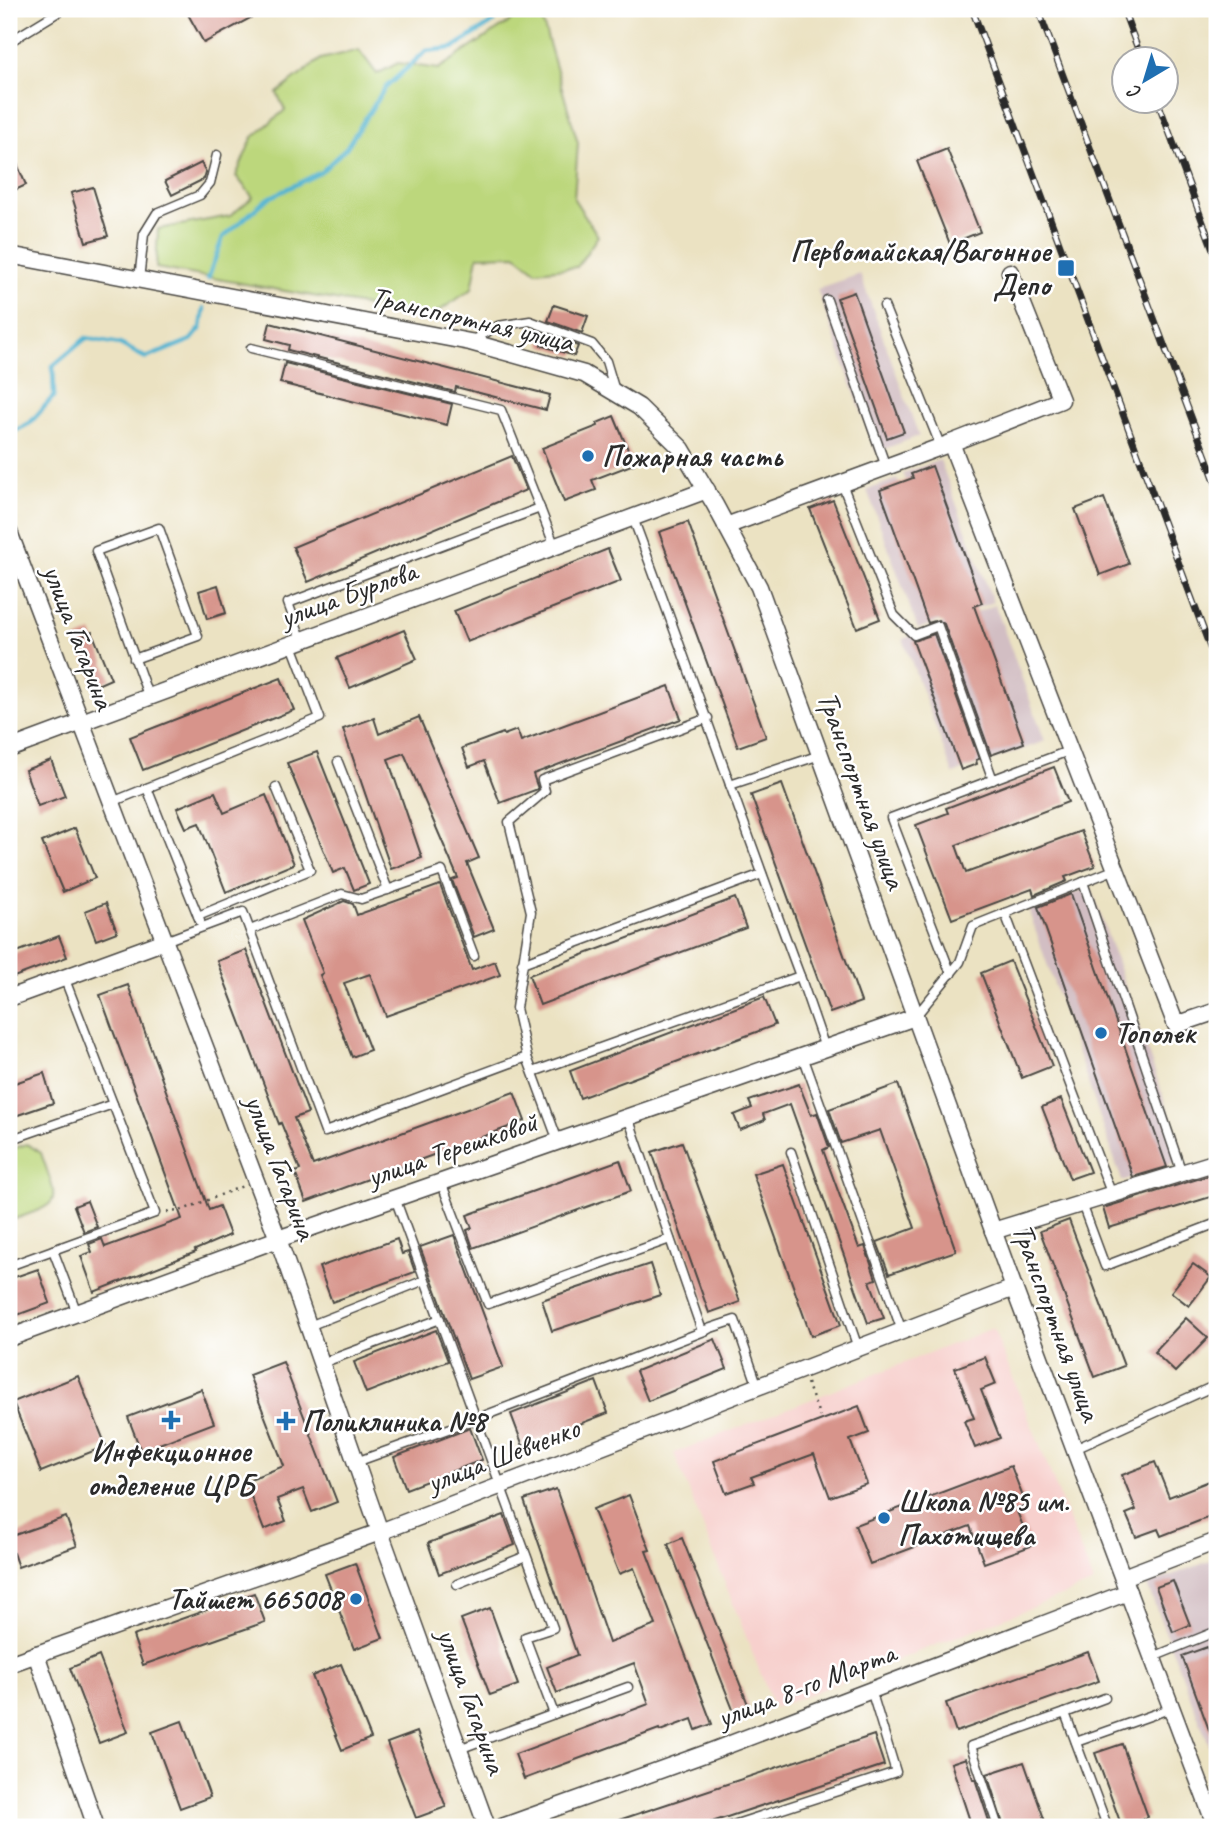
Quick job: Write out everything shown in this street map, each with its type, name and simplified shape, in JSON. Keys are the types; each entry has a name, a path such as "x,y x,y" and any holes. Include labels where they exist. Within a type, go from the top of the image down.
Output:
{"street":[{"name":"Транспортная улица","path":"9,255 470,342 584,374 639,407 682,449 759,587 1014,1289 1216,1827"},
{"path":"726,526 1060,400 1010,272"},
{"path":"946,445 1071,750 1175,1025 1217,1011"},
{"name":"улица Бурлова","path":"9,749 707,490"},
{"name":"улица Гагарина","path":"9,532 278,1239 487,1827"},
{"path":"9,998 165,941"},
{"name":"улица Терешковой","path":"9,1338 278,1239 915,1017"},
{"path":"993,1231 1217,1162"},
{"name":"улица Шевченко","path":"9,1664 380,1532 1014,1289"},
{"name":"улица 8-го Марта","path":"502,1827 531,1822 871,1690 1126,1585 1217,1541"},
{"path":"36,1654 96,1827"}],"lane":[{"path":"9,42 63,9"},
{"path":"139,280 144,234 157,213 200,195 210,183 217,155"},
{"path":"827,300 886,467"},
{"path":"884,306 946,445"},
{"path":"470,342 498,327 530,321 592,344 606,361 615,391"},
{"path":"251,348 501,410 555,547"},
{"path":"845,482 844,489 894,615 914,635 937,626 993,780"},
{"path":"112,802 320,718 288,603 540,508"},
{"path":"633,518 708,718 825,1048"},
{"path":"134,659 198,636 159,528 96,551 134,659 149,698"},
{"path":"558,1141 527,1057 516,1007 531,912 509,822 545,791 541,780 708,718"},
{"path":"951,974 891,818 1071,750"},
{"path":"730,785 820,755"},
{"path":"338,762 388,890"},
{"path":"198,916 310,870 276,787"},
{"path":"147,788 202,927"},
{"path":"915,1017 960,962 973,926 1117,869"},
{"path":"250,930 342,894 361,900 442,871 474,956"},
{"path":"522,963 762,874"},
{"path":"1083,882 1182,1173"},
{"path":"165,941 243,912 325,1132 527,1057"},
{"path":"1005,913 1112,1195"},
{"path":"533,1072 800,976"},
{"path":"9,1266 155,1213 64,977"},
{"path":"803,1056 902,1332"},
{"path":"9,1140 113,1104"},
{"path":"628,1117 702,1331 707,1330"},
{"path":"791,1152 858,1348"},
{"path":"441,1182 488,1304 670,1239"},
{"path":"395,1198 552,1628 526,1637 554,1714"},
{"path":"1082,1204 1105,1266 1217,1223"},
{"path":"53,1250 78,1313"},
{"path":"309,1326 425,1280"},
{"path":"321,1363 440,1319"},
{"path":"356,1462 735,1320 758,1387"},
{"path":"1075,1449 1214,1386 1217,1378"},
{"path":"457,1584 526,1556"},
{"path":"1153,1657 1217,1631"},
{"path":"459,1749 628,1687"},
{"path":"727,1827 896,1772 871,1690"},
{"path":"998,1827 971,1745 1105,1698"},
{"path":"1076,1742 1172,1709"},
{"path":"1065,1713 1106,1823 1093,1827"}],"path":[{"path":"9,1051 9,1058"},
{"path":"155,1213 180,1211 224,1194"},
{"path":"802,1370 820,1417"}],"shaded area":[{"path":"860,274 919,436 876,452 817,289"},
{"path":"940,460 993,602 955,616 903,473"},
{"path":"897,479 948,618 918,629 867,490"},
{"path":"995,605 1045,741 953,774 903,639"},
{"path":"1091,887 1185,1160 1122,1181 1028,909"},
{"name":"Школа №85 им. Пахотищева","path":"993,1328 1094,1583 774,1708 674,1453"},
{"path":"1217,1558 1217,1765 1147,1585"}],"green space":[{"path":"529,9 539,9 578,143 574,199 598,236 577,267 536,271 516,255 478,256 472,289 430,317 156,268 158,229 230,216 253,197 236,176 252,138 285,110 277,93 321,59 359,50 377,74 398,63 438,69"},
{"path":"27,1144 41,1153 51,1183 52,1200 40,1210 9,1221 9,1150"}],"building":[{"path":"185,9 267,9 204,43"},
{"path":"9,145 26,185 9,193"},
{"path":"947,149 980,232 950,244 917,161"},
{"path":"201,163 206,172 204,179 172,195 165,181"},
{"path":"93,187 108,236 86,242 71,193"},
{"path":"854,292 904,432 887,438 837,298"},
{"path":"554,305 588,316 582,333 548,321"},
{"path":"270,323 550,395 546,410 456,387 455,392 288,350 289,345 266,339"},
{"path":"544,333 578,346 574,356 541,345"},
{"path":"285,363 452,404 447,425 280,383"},
{"name":"Пожарная часть","path":"614,416 634,464 592,480 596,490 564,502 542,448 598,426 597,423"},
{"path":"512,456 526,490 308,582 293,547"},
{"path":"932,466 982,603 974,606 1024,743 991,755 944,624 938,620 928,623 880,490 913,478 911,474"},
{"path":"1104,498 1129,564 1100,575 1075,509"},
{"path":"833,500 880,619 857,628 810,509"},
{"path":"688,522 766,737 738,747 659,532"},
{"path":"608,549 621,581 467,642 454,611"},
{"path":"218,585 226,613 207,619 199,591"},
{"path":"404,630 417,659 350,688 337,658"},
{"path":"92,632 111,679 95,686 76,639"},
{"path":"934,634 979,759 976,760 977,764 961,770 913,641"},
{"path":"281,678 294,710 143,770 130,737"},
{"path":"669,686 681,719 533,774 538,789 500,803 484,761 469,767 462,748 517,730 521,741"},
{"path":"419,717 479,858 467,863 494,929 474,937 452,880 458,878 404,753 388,759 422,858 391,869 343,729 374,718 379,734"},
{"path":"317,752 369,884 354,890 345,868 333,873 287,763"},
{"path":"51,760 65,796 38,806 25,770"},
{"path":"1054,767 1068,802 956,845 966,873 1081,831 1095,866 1065,877 1067,881 1034,895 1032,889 952,919 916,825 948,813 946,808"},
{"path":"782,784 861,1002 830,1013 751,795"},
{"path":"215,792 224,813 266,795 294,864 226,892 199,823 186,828 177,808"},
{"path":"75,828 95,878 63,892 42,842"},
{"path":"440,885 472,970 495,961 500,975 386,1016 370,974 344,983 370,1050 352,1057 302,920 344,901 353,904 357,915"},
{"name":"Тополек","path":"1071,894 1167,1167 1133,1177 1038,907"},
{"path":"735,898 746,928 540,1005 529,975"},
{"path":"106,903 117,932 96,940 85,911"},
{"path":"59,936 67,957 14,977 9,955"},
{"path":"246,950 308,1113 294,1118 313,1165 514,1092 525,1121 306,1202 295,1172 300,1170 281,1123 279,1124 217,961"},
{"path":"1010,961 1052,1066 1022,1078 981,973"},
{"path":"128,985 209,1210 219,1206 230,1235 195,1250 196,1252 94,1292 81,1256 92,1252 89,1244 102,1239 105,1247 182,1219 100,995"},
{"path":"764,997 775,1025 580,1098 570,1071"},
{"path":"44,1073 53,1103 9,1118 9,1085"},
{"path":"799,1084 811,1115 817,1113 829,1147 823,1150 859,1248 865,1246 876,1279 870,1281 884,1318 868,1323 790,1104 763,1114 765,1120 740,1130 734,1115 752,1108 749,1101"},
{"path":"898,1084 956,1251 889,1274 877,1242 915,1228 880,1130 841,1143 829,1109"},
{"path":"1061,1099 1090,1172 1070,1179 1042,1107"},
{"path":"682,1142 740,1302 709,1313 652,1152"},
{"path":"620,1160 631,1191 473,1248 467,1230 472,1228 467,1215"},
{"path":"783,1164 841,1325 811,1336 753,1174"},
{"path":"1217,1173 1217,1195 1109,1228 1103,1208"},
{"path":"87,1201 97,1227 84,1232 74,1206"},
{"path":"1069,1220 1124,1366 1095,1377 1040,1231"},
{"path":"454,1235 503,1367 469,1379 420,1247"},
{"path":"397,1239 402,1254 408,1252 415,1272 332,1302 319,1267"},
{"path":"650,1264 660,1295 552,1331 542,1300"},
{"path":"1193,1264 1211,1277 1189,1306 1171,1292"},
{"path":"38,1269 50,1303 9,1318 9,1279"},
{"path":"1186,1318 1208,1338 1175,1372 1154,1352"},
{"path":"436,1330 448,1361 366,1393 354,1362"},
{"path":"715,1339 727,1369 648,1401 636,1371"},
{"path":"985,1357 996,1384 981,1390 1000,1438 975,1448 964,1421 974,1418 955,1368"},
{"name":"Поликлиника №8","path":"283,1362 337,1502 312,1512 303,1489 277,1499 286,1521 264,1530 245,1481 284,1466 249,1375"},
{"path":"78,1376 106,1446 41,1472 13,1402"},
{"path":"596,1381 608,1413 523,1446 511,1414"},
{"name":"Инфекционное отделение ЦРБ","path":"201,1389 214,1423 141,1451 128,1417"},
{"path":"859,1406 869,1433 850,1440 867,1484 830,1497 814,1454 751,1477 754,1483 726,1493 714,1461"},
{"path":"470,1428 482,1460 406,1489 394,1457"},
{"path":"1155,1462 1169,1497 1217,1478 1217,1514 1161,1536 1158,1529 1136,1537 1126,1514 1136,1510 1122,1475"},
{"path":"1011,1466 1026,1505 1016,1509 1031,1546 984,1563 970,1526 870,1564 855,1525"},
{"path":"556,1489 609,1643 656,1625 634,1568 619,1574 593,1509 629,1495 650,1550 646,1551 712,1724 696,1730 692,1719 524,1779 515,1754 649,1704 634,1663 557,1693 547,1667 577,1655 524,1500"},
{"path":"504,1515 515,1545 439,1574 428,1543"},
{"path":"66,1517 77,1546 18,1567 13,1553 9,1555 9,1537"},
{"path":"682,1538 749,1707 734,1712 668,1544"},
{"path":"355,1563 383,1638 354,1649 325,1574"},
{"path":"1173,1581 1190,1625 1173,1632 1156,1587"},
{"path":"254,1593 265,1622 143,1665 133,1636"},
{"path":"490,1608 518,1685 490,1695 461,1619"},
{"path":"1207,1647 1217,1675 1216,1749 1182,1656"},
{"path":"1088,1652 1099,1681 956,1732 946,1703"},
{"path":"99,1656 128,1732 99,1743 70,1668"},
{"path":"341,1664 371,1738 342,1750 312,1676"},
{"path":"182,1721 210,1797 180,1808 152,1732"},
{"path":"417,1732 446,1807 416,1818 387,1743"},
{"path":"874,1735 884,1765 697,1827 604,1827 604,1825"},
{"path":"1122,1744 1148,1817 1137,1821 1139,1827 1122,1827 1095,1753"},
{"path":"966,1758 991,1827 972,1827 951,1763"},
{"path":"1024,1762 1047,1827 1004,1827 987,1774"}],"waterway":[{"path":"208,278 223,237 267,199 321,172 346,148 385,88 426,51 453,48 493,22 495,9"},
{"path":"9,434 30,423 54,396 53,366 86,338 120,344 146,358 191,340 201,328 204,308"}],"railway":[{"path":"972,9 1217,666"},
{"path":"1038,9 1217,486"},
{"path":"1123,9 1137,46"},
{"path":"1163,116 1217,260"}],"place":[{"name":"Первомайская/Вагонное Депо","path":"1066,268"},
{"name":"Пожарная часть","path":"588,456"},
{"name":"Тополек","path":"1101,1033"},
{"name":"Инфекционное отделение ЦРБ","path":"171,1420"},
{"name":"Поликлиника №8","path":"286,1421"},
{"name":"Школа №85 им. Пахотищева","path":"884,1518"},
{"name":"Тайшет 665008","path":"356,1599"}]}
